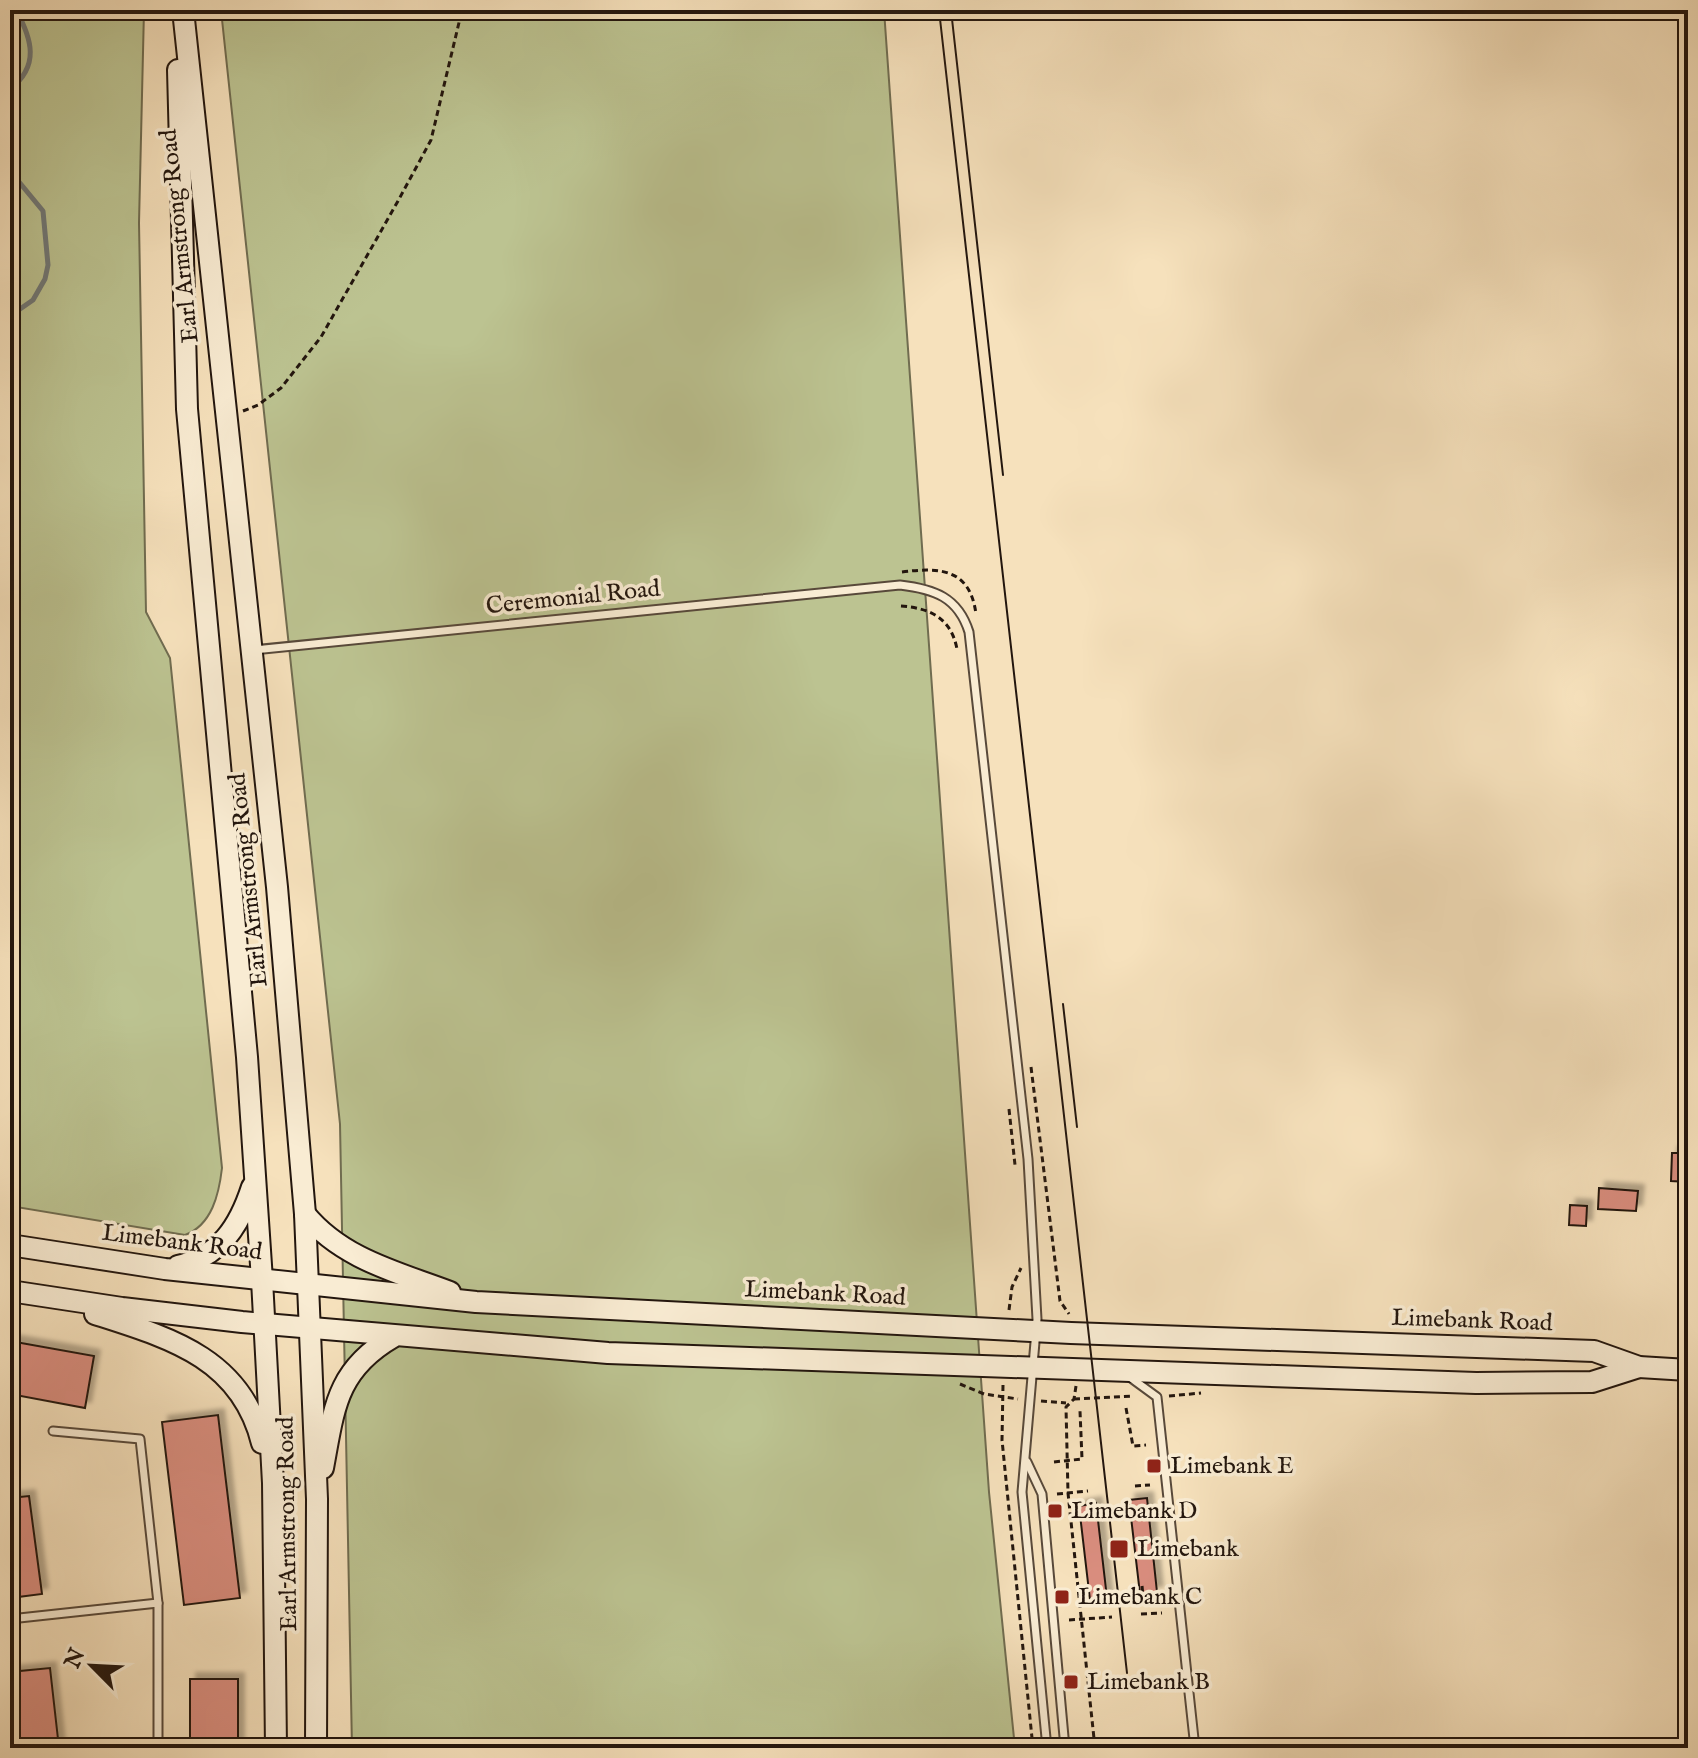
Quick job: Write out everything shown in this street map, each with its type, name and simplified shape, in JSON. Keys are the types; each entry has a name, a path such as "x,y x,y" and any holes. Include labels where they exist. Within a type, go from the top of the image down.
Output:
{"main road":[{"name":"Earl Armstrong Road","path":"180,10 277,887 305,1214 317,1499 316,1748"},
{"name":"Earl Armstrong Road","path":"180,10 185,382 262,1280 273,1483 276,1748"},
{"path":"165,1269 197,1262 223,1244 243,1212 255,1175"},
{"path":"305,1214 329,1240 348,1252 476,1302"},
{"name":"Limebank Road","path":"10,1245 165,1269 476,1302 1037,1331 1594,1351 1639,1367 1688,1370"},
{"name":"Limebank Road","path":"10,1291 264,1324 393,1337 731,1359 1476,1383 1577,1382 1603,1379 1639,1367"},
{"path":"34,1295 140,1329 219,1369 245,1396 255,1416 273,1483"},
{"path":"317,1499 332,1420 344,1381 359,1360 393,1337"}],"lane":[{"name":"Ceremonial Road","path":"251,650 900,585 924,588 948,599 964,618 969,632 1028,1159 1037,1331 1022,1492 1047,1748"},
{"path":"1113,1371 1138,1381 1156,1395 1195,1748"},
{"path":"53,1431 140,1439 158,1603 158,1748"},
{"path":"1027,1462 1042,1494 1065,1748"},
{"path":"10,1619 158,1603"}],"path":[{"path":"225,417 258,405 281,388 321,337 431,140 462,10"},
{"path":"901,606 923,608 942,619 950,628 958,654"},
{"path":"1007,1096 1016,1174"},
{"path":"1008,1318 1012,1287 1022,1266"},
{"path":"1003,1379 1003,1454 1033,1748"},
{"path":"951,1380 1013,1398"},
{"path":"1074,1399 1076,1393"},
{"path":"1059,1403 1067,1404 1074,1399 1156,1395"},
{"path":"1067,1404 1068,1493 1095,1748"},
{"path":"1126,1408 1133,1446 1146,1445"},
{"path":"1054,1462 1082,1459 1080,1411"},
{"path":"1135,1486 1150,1485"},
{"path":"1057,1494 1088,1491"},
{"path":"1142,1586 1143,1596"},
{"path":"1104,1590 1105,1600"},
{"path":"1141,1614 1162,1613"},
{"path":"1069,1620 1112,1617"}],"green space":[{"path":"10,10 144,10 139,223 146,612 170,658 222,1168 219,1188 208,1216 185,1235 10,1206"},
{"path":"221,10 884,10 989,1492 1015,1748 352,1748 340,1124"}],"building":[{"path":"1672,1153 1688,1153 1688,1182 1671,1181"},
{"path":"1599,1188 1638,1191 1636,1211 1598,1209"},
{"path":"1570,1205 1587,1206 1586,1226 1569,1225"},
{"path":"10,1341 94,1356 85,1408 10,1394"},
{"path":"218,1415 240,1598 184,1605 162,1422"},
{"path":"29,1496 42,1594 10,1598 10,1498"},
{"path":"1147,1498 1157,1592 1140,1594 1129,1500"},
{"path":"1096,1503 1107,1598 1090,1600 1079,1506"},
{"path":"50,1668 59,1748 10,1748 10,1672"},
{"path":"190,1679 238,1679 238,1748 190,1748"}],"waterway":[{"path":"10,89 26,71 30,52 26,31 16,10"},
{"path":"10,171 43,211 48,265 45,279 33,300 10,316"}],"tram line":[{"path":"939,10 1127,1673"},
{"path":"951,10 1003,475"},
{"path":"1063,1004 1077,1127"}],"place":[{"name":"Limebank E","path":"1154,1466"},
{"name":"Limebank D","path":"1055,1511"},
{"name":"Limebank","path":"1119,1549"},
{"name":"Limebank C","path":"1062,1597"},
{"name":"Limebank B","path":"1071,1682"}]}
